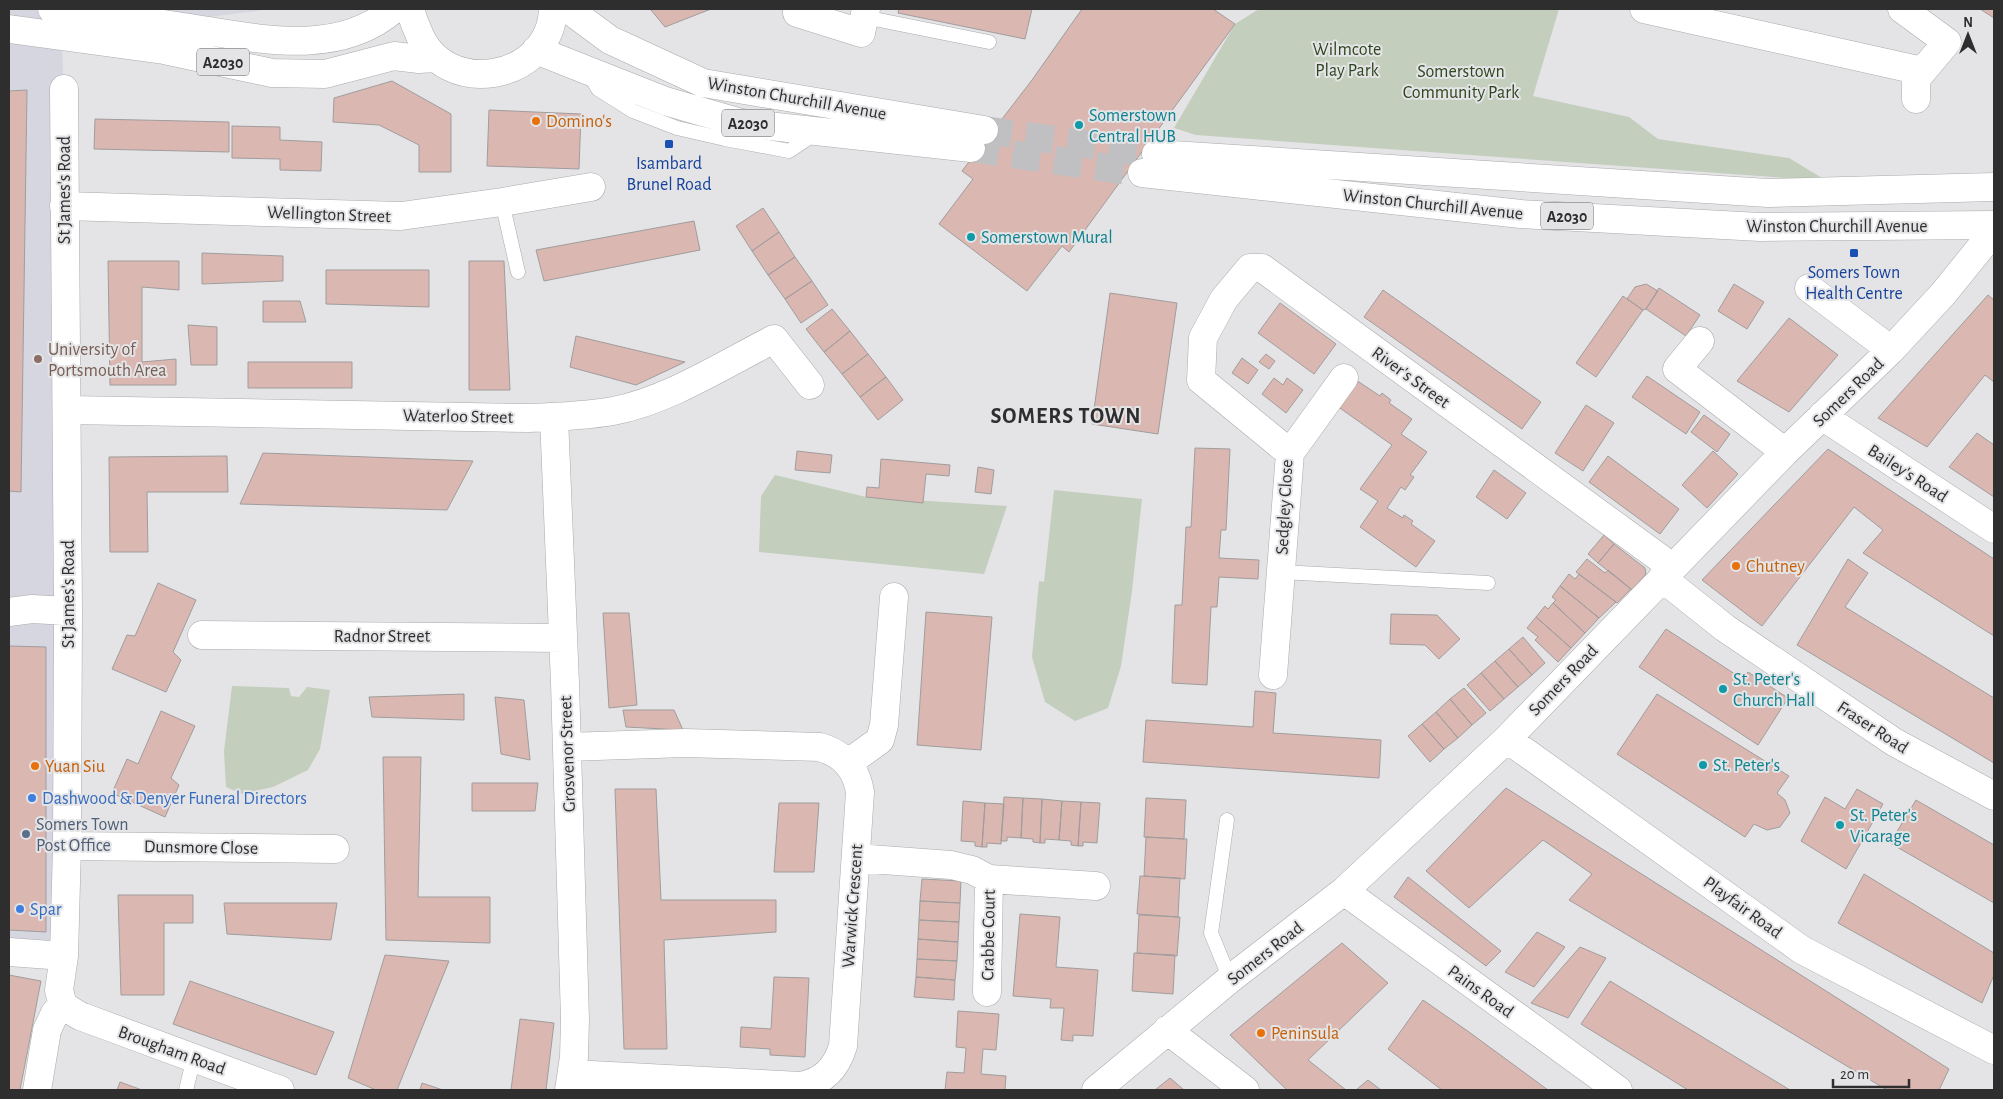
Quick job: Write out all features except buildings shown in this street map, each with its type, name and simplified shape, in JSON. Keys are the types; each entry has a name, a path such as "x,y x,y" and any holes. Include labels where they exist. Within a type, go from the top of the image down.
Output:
{"street":[{"name":"A2030","path":"52,9 161,16 253,38 295,41 330,39 364,28 394,9"},
{"path":"411,9 423,44 435,58 459,71 480,75 498,74 516,67 536,50 548,30 552,9"},
{"name":"Winston Churchill Avenue","path":"536,50 665,101 741,122 819,131 977,139 703,83 610,40 568,9"},
{"path":"798,9 797,13 861,33 865,13"},
{"path":"1644,9 1922,70"},
{"path":"1902,9 1947,42 1916,79 1916,99"},
{"name":"A2030","path":"9,29 164,50 272,73 324,74 394,56 419,59 435,58"},
{"name":"St James's Road","path":"64,89 68,410 67,846 64,956 59,990 65,1007"},
{"name":"Winston Churchill Avenue","path":"1994,187 1768,193 1149,164 1521,214 1760,227 1994,225"},
{"name":"Wellington Street","path":"64,206 401,216 591,187"},
{"name":"Somers Road","path":"1096,1090 1230,979 1344,891 1507,739 1785,452 1892,350 1943,294 1994,231"},
{"name":"River's Street","path":"1201,380 1203,338 1207,330 1224,299 1250,268 1262,268 1667,572"},
{"path":"1809,288 1892,350"},
{"name":"Waterloo Street","path":"68,410 554,417 614,411 665,395 774,339 810,385"},
{"path":"1700,341 1677,369 1785,452"},
{"path":"1290,454 1344,378"},
{"name":"Sedgley Close","path":"1201,380 1290,454 1273,674"},
{"name":"Bailey's Road","path":"1822,416 1994,530"},
{"name":"Grosvenor Street","path":"554,417 575,1019 570,1082"},
{"name":"Fraser Road","path":"1667,572 1725,628 1894,742 1994,796"},
{"path":"567,747 685,743 820,747 840,755 848,763 880,740 884,725 894,597"},
{"path":"9,612 32,610 68,611"},
{"name":"Radnor Street","path":"202,635 563,638"},
{"name":"Playfair Road","path":"1507,739 1802,950 1994,1050"},
{"name":"Warwick Crescent","path":"570,1082 800,1086 811,1084 828,1074 840,1057 843,1046 856,858 860,792 857,777 848,763"},
{"name":"Dunsmore Close","path":"67,846 335,849"},
{"name":"Crabbe Court","path":"856,858 957,866 972,870 989,879 1096,886"},
{"name":"Crabbe Court","path":"987,992 989,879"},
{"name":"Pains Road","path":"1344,891 1618,1090"},
{"path":"9,952 64,956"},
{"path":"36,1090 47,1030 55,1013 65,1007"},
{"name":"Brougham Road","path":"65,1007 80,1016 280,1090"},
{"path":"1167,1030 1246,1090"}],"lane":[{"path":"865,13 989,42"},
{"path":"502,202 518,272"},
{"path":"1281,572 1488,583"},
{"path":"1227,820 1211,933 1230,979"},
{"path":"186,1090 194,1058"}],"shaded area":[{"name":"University of Portsmouth Area","path":"9,9 271,9 62,36 64,107 64,956 9,962"}],"green space":[{"name":"Somerstown Community Park","path":"1259,9 1559,9 1533,96 1629,117 1658,139 1789,158 1827,181 1196,135 1174,128 1235,24"},
{"path":"775,475 866,497 1007,506 984,574 759,552 761,496"},
{"path":"1054,490 1142,499 1132,591 1121,666 1108,708 1075,721 1045,702 1032,657 1039,581 1044,582"},
{"path":"232,686 289,688 291,696 299,697 307,687 330,690 320,749 308,770 273,787 242,794 226,787 224,751"}],"tunnel":[{"path":"984,130 1156,154"},
{"path":"971,148 1142,173"}],"place":[{"name":"Domino's","path":"536,121"},
{"name":"Somerstown Central HUB","path":"1079,125"},
{"name":"Isambard Brunel Road","path":"669,144"},
{"name":"Somerstown Mural","path":"971,237"},
{"name":"Somers Town Health Centre","path":"1854,253"},
{"name":"University of Portsmouth Area","path":"38,359"},
{"name":"Chutney","path":"1736,566"},
{"name":"St. Peter's Church Hall","path":"1723,689"},
{"name":"St. Peter's","path":"1703,765"},
{"name":"Yuan Siu","path":"35,766"},
{"name":"Dashwood & Denyer Funeral Directors","path":"32,798"},
{"name":"St. Peter's Vicarage","path":"1840,825"},
{"name":"Somers Town Post Office","path":"26,834"},
{"name":"Spar","path":"20,909"},
{"name":"Peninsula","path":"1261,1033"}],"district":[{"name":"SOMERS TOWN","path":"1066,415"}],"park label":[{"name":"Wilmcote Play Park","path":"1347,59"}]}
